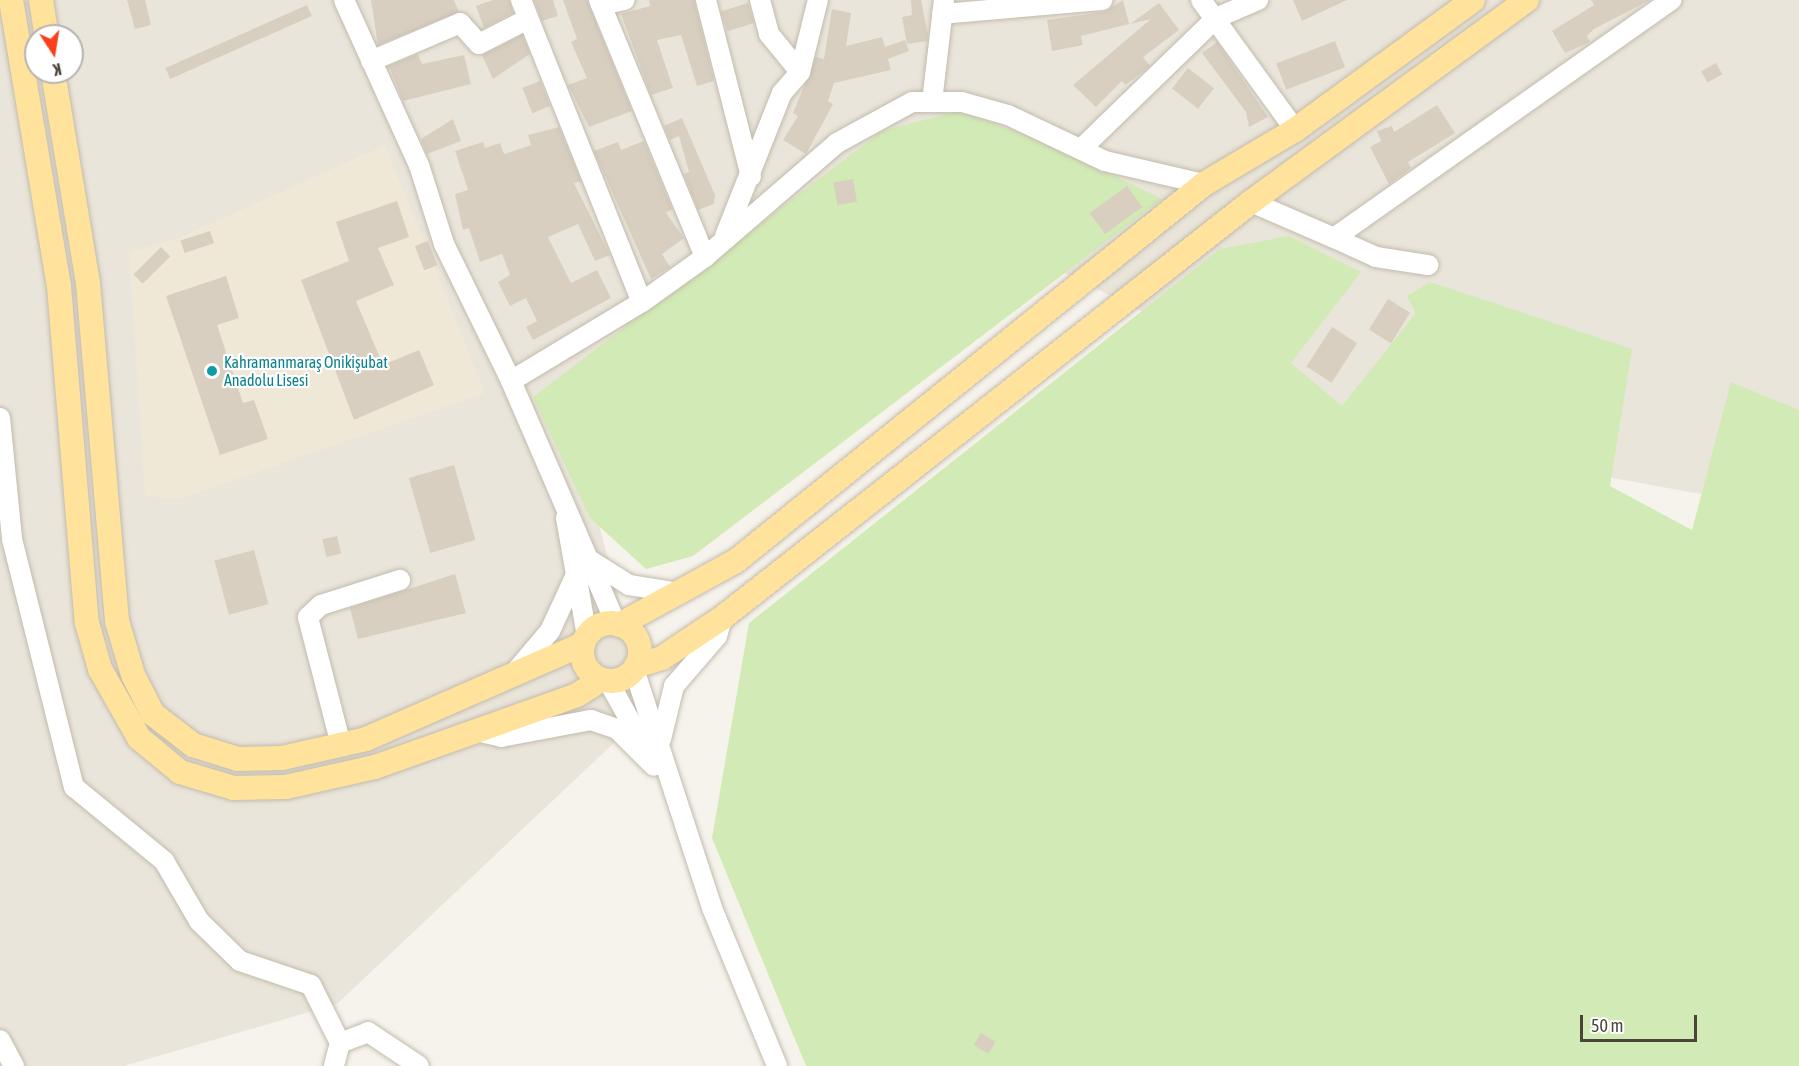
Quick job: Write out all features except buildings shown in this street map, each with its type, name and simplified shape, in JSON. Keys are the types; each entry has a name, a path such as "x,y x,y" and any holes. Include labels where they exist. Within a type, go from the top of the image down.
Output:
{"main road":[{"path":"11,0 59,286 87,623 100,669 139,738 180,772 234,788 286,787 375,767 577,695 604,681 662,658 722,618 1251,202 1527,0"},
{"path":"40,0 44,24"},
{"path":"54,84 88,283 117,621 133,675 153,714 193,745 238,759 282,758 341,745 506,679 585,640 600,626 617,624 685,593 736,561 1204,184 1295,130 1473,0"},
{"path":"617,624 637,642 635,668"},
{"path":"585,640 583,661 604,681"}],"street":[{"path":"344,0 419,165 448,254 511,381 566,516 590,559 617,624"},
{"path":"521,0 642,302"},
{"path":"624,0 600,3 705,257"},
{"path":"706,0 751,176"},
{"path":"760,0 769,34 800,72"},
{"path":"724,239 751,176 782,93 800,72 818,0"},
{"path":"932,102 943,7 1055,4 1102,0"},
{"path":"1201,0 1295,130"},
{"path":"1081,149 1216,18 1258,0"},
{"path":"1334,238 1671,0"},
{"path":"371,61 460,23 479,44 528,19"},
{"path":"511,381 642,302 705,257 862,127 912,102 962,102 1008,115 1105,161 1204,184"},
{"path":"1251,202 1376,257 1428,265"},
{"path":"0,418 12,539 74,787 164,861 199,921 240,961 311,985 340,1043 334,1066"},
{"path":"566,516 585,640"},
{"path":"590,559 629,585 685,593"},
{"path":"506,679 550,631 575,577"},
{"path":"341,745 308,617 321,604 400,580"},
{"path":"660,744 674,686 717,636 722,618"},
{"path":"635,668 660,744 669,790 777,1066"},
{"path":"604,681 641,733 654,766 669,790"},
{"path":"476,731 501,736 591,720 616,729 654,766"},
{"path":"340,1043 368,1032 401,1059 419,1066"},
{"path":"0,1040 14,1066"}],"shaded area":[{"path":"0,0 1799,0 1799,512 1395,438 871,176 563,392 649,710 337,1004 124,1066 0,1066"},
{"path":"385,145 485,393 179,499 145,496 129,252 177,239"}],"green space":[{"path":"958,111 1050,144 1162,199 693,556 646,569 590,518 533,397 882,131"},
{"path":"1289,236 1361,272 1291,363 1342,406 1416,313 1407,296 1430,282 1632,349 1610,486 1692,530 1731,382 1799,410 1799,1066 806,1066 712,838 749,623 1220,249"}],"place":[{"name":"Kahramanmaraş Onikişubat Anadolu Lisesi","path":"212,371"}]}
